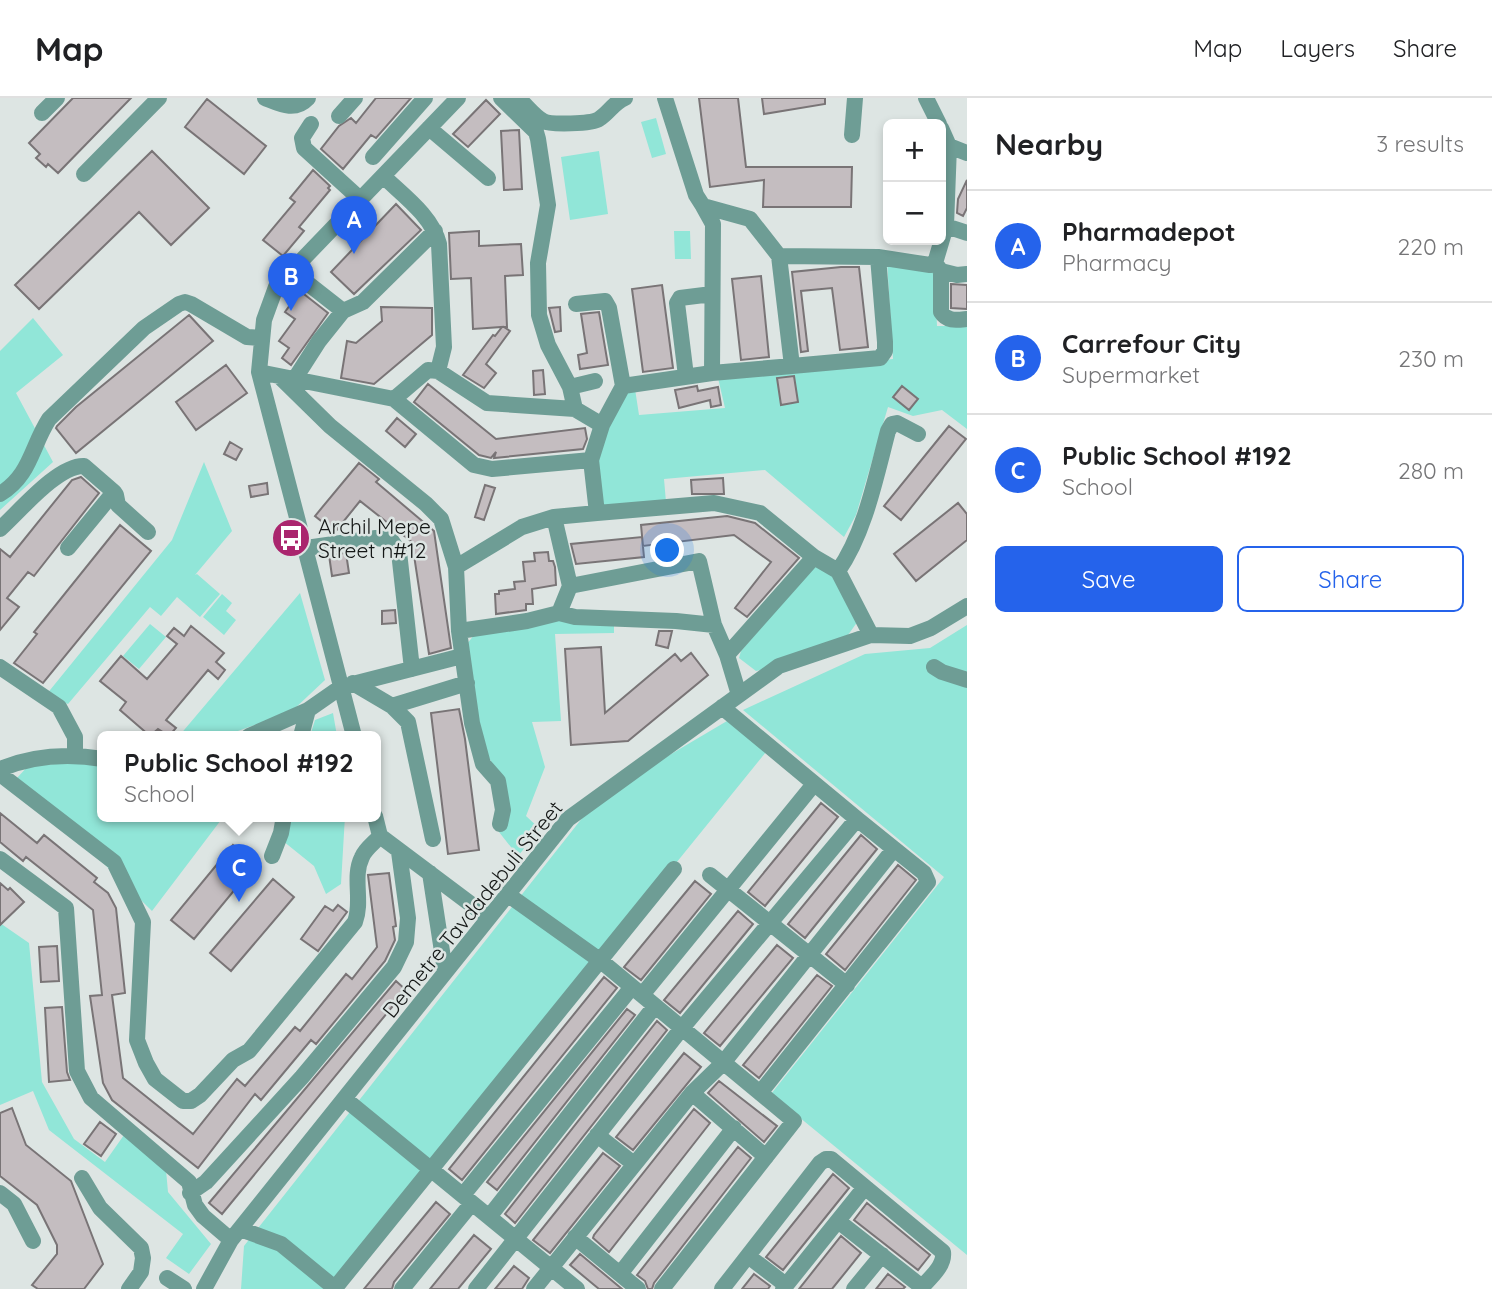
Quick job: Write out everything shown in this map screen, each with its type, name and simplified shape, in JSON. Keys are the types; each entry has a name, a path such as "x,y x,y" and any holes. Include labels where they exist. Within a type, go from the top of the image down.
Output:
{"street":[{"path":"42,113 57,98"},
{"path":"84,174 159,98"},
{"path":"264,98 289,107 308,98"},
{"path":"339,117 355,98"},
{"path":"373,157 426,98 444,112"},
{"path":"353,731 347,685 306,548 259,372 261,338 264,320 276,287 458,98"},
{"path":"500,98 537,132 548,205 538,262 539,315 548,345 570,387 575,409"},
{"path":"518,98 542,121 552,124 593,122 625,98"},
{"path":"664,98 696,195 713,225 712,373"},
{"path":"852,135 855,98"},
{"path":"926,98 936,119"},
{"path":"311,124 302,138 304,148 360,199"},
{"path":"429,128 488,178"},
{"path":"946,139 949,146 946,226 967,233"},
{"path":"949,146 967,153"},
{"path":"383,176 428,220 439,244 444,347 438,370"},
{"path":"703,206 750,219 779,256 792,366"},
{"path":"287,379 343,311 363,302 435,231"},
{"path":"942,245 938,267 941,312 950,320 967,319"},
{"path":"779,256 878,257 930,265 957,275 967,274"},
{"path":"624,386 712,373 880,358 885,342 878,257"},
{"path":"292,271 343,311"},
{"path":"686,376 677,303 680,298 712,294"},
{"path":"576,304 605,301 609,307 624,386 602,425 592,460 597,513"},
{"path":"0,494 14,486 24,473 49,419 144,328 179,304 191,304 247,337 261,338"},
{"path":"394,398 428,370 438,370 487,403 575,409 602,425"},
{"path":"259,372 394,398 474,465 492,469 592,460"},
{"path":"287,379 330,426 441,519 456,567 459,631 472,723 483,764 498,781 503,810 500,824"},
{"path":"570,387 595,381"},
{"path":"838,571 853,543 888,431 897,423 918,434"},
{"path":"0,529 70,467 84,466 114,492 118,505 148,532"},
{"path":"68,548 114,492"},
{"path":"456,567 522,527 554,517 714,503 760,513 814,558 838,571 871,635"},
{"path":"554,517 570,586 559,613"},
{"path":"306,548 376,538 391,540 399,552 412,668"},
{"path":"727,655 814,558"},
{"path":"570,586 699,561 714,625 727,655 739,695"},
{"name":"Demetre Tavdadebuli Street","path":"204,1289 236,1234 568,819 779,666 871,635 911,640 967,606"},
{"path":"459,631 527,621 559,613 575,617 714,625"},
{"path":"260,731 308,710 347,685 463,656"},
{"path":"0,667 60,707 75,737 75,754"},
{"path":"934,667 942,673 967,680"},
{"path":"392,706 467,683"},
{"path":"347,685 392,706 408,722 433,839"},
{"path":"722,707 924,873 928,882 760,1093"},
{"path":"302,731 308,710"},
{"path":"0,769 24,759 75,754 97,758"},
{"path":"0,774 114,862 143,922 137,1040 155,1079 183,1101 191,1101 200,1096 233,1059 249,1051 355,922 359,911 358,879 362,856 380,836"},
{"path":"402,1289 467,1199 637,991 730,891 814,784"},
{"path":"476,1289 682,1028 857,819"},
{"path":"272,856 283,822"},
{"path":"376,822 380,836 488,917"},
{"path":"534,1289 692,1093 723,1063 894,849"},
{"path":"190,1194 206,1182 302,1077 394,967 406,942 408,918 399,852"},
{"path":"0,859 66,908 77,1071 91,1098 189,1182 190,1194 203,1216 236,1234 281,1244 336,1289 674,869"},
{"path":"430,873 446,971"},
{"path":"710,875 847,985"},
{"path":"507,894 601,961 794,1121 662,1289"},
{"path":"489,1217 656,1006"},
{"path":"692,1093 766,1157"},
{"path":"345,1099 577,1289"},
{"path":"620,1274 734,1128"},
{"path":"597,1135 634,1164"},
{"path":"722,1289 820,1163 826,1159 831,1159 943,1252 944,1258 921,1288 838,1221"},
{"path":"82,1178 100,1208 141,1248 144,1258 141,1272 129,1289"},
{"path":"748,1256 785,1287 865,1188"},
{"path":"0,1193 14,1205 33,1241"},
{"path":"575,1237 638,1289"},
{"path":"854,1289 881,1255"},
{"path":"167,1278 184,1289"}],"green space":[{"path":"656,118 666,154 652,158 641,122"},
{"path":"599,151 608,214 570,220 561,157"},
{"path":"674,231 690,231 691,259 675,259"},
{"path":"887,261 926,265 935,274 937,326 967,326 967,429 942,410 913,416 888,407 856,515 844,537 765,470 664,479 666,502 603,507 597,466 608,427 623,394 635,389 639,415 725,408 718,378 893,359"},
{"path":"33,318 63,355 16,393 53,462 0,510 0,351"},
{"path":"204,462 232,531 195,575 220,594 200,617 177,597 161,616 150,607 68,704 46,695 172,540"},
{"path":"814,565 836,573 858,621 848,635 770,668 756,671 739,658 741,651"},
{"path":"300,593 325,680 291,712 238,731 183,731"},
{"path":"222,594 232,603 226,611 236,620 224,635 203,617"},
{"path":"552,620 614,625 614,633 555,634 561,721 532,722 545,767 526,816 540,829 518,856 499,832 492,763 484,750 466,645 475,634"},
{"path":"150,624 166,637 139,669 123,656"},
{"path":"967,625 967,1255 771,1094 944,877 743,710 865,654 930,648"},
{"path":"333,713 336,731 312,731 315,720"},
{"path":"727,721 766,752 331,1289 241,1289 244,1246 583,817 661,760"},
{"path":"81,762 97,765 97,822 219,822 152,911 17,778 28,766"},
{"path":"287,822 345,822 341,884 326,894 314,866 283,841"},
{"path":"0,923 29,943 42,1082 74,1139 105,1162 124,1135 166,1170 168,1192 211,1244 189,1274 166,1258 183,1234 49,1130 33,1091 0,1105"}],"building":[{"path":"73,98 131,98 58,173 36,158 40,154 29,143"},
{"path":"376,98 411,98 376,138 371,135 343,169 321,149 339,126 351,118 356,123"},
{"path":"699,98 738,98 746,167 852,167 851,207 763,207 764,180 710,187"},
{"path":"762,98 825,98 825,104 764,114"},
{"path":"207,99 266,146 244,174 185,127"},
{"path":"486,100 500,114 468,147 453,134"},
{"path":"519,130 522,189 504,190 501,131"},
{"path":"152,151 209,208 171,245 139,212 39,309 15,285"},
{"path":"313,170 330,186 330,190 299,227 304,231 283,256 263,240 295,202 290,198"},
{"path":"967,180 967,208 963,216 957,213 958,199"},
{"path":"396,204 421,230 354,294 331,272"},
{"path":"479,231 479,246 521,244 523,275 505,276 507,327 504,327 510,331 486,364 496,373 484,388 463,375 502,327 473,329 471,278 451,279 449,233"},
{"path":"859,267 868,347 840,350 832,288 801,291 808,351 801,352 792,272"},
{"path":"761,276 769,357 741,360 732,279"},
{"path":"951,284 967,285 967,309 951,308"},
{"path":"662,285 673,368 643,372 632,289"},
{"path":"300,291 328,313 291,365 282,358 289,348 279,341 295,319 285,312"},
{"path":"381,307 432,308 432,335 374,384 341,378 347,341 356,343 382,321"},
{"path":"560,307 561,331 555,332 549,308"},
{"path":"599,312 608,365 580,369 578,355 587,353 581,314"},
{"path":"189,315 213,341 76,453 57,426 76,407"},
{"path":"226,365 247,393 196,430 176,402"},
{"path":"543,370 545,394 534,395 533,371"},
{"path":"794,376 798,402 781,405 777,378"},
{"path":"428,384 496,439 585,428 587,439 583,449 494,458 496,452 491,458 479,455 414,402"},
{"path":"697,386 698,391 718,387 721,405 711,407 710,400 679,408 675,390"},
{"path":"902,386 918,399 909,410 893,397"},
{"path":"397,418 416,434 405,447 386,431"},
{"path":"949,426 966,439 901,520 884,506"},
{"path":"230,442 242,449 236,460 224,454"},
{"path":"359,463 379,479 376,482 434,531 451,648 429,654 412,542 360,501 335,532 315,516"},
{"path":"81,477 99,493 34,576 28,572 7,598 19,607 0,630 0,549 10,557 72,480"},
{"path":"723,478 724,494 692,494 691,480"},
{"path":"267,483 268,494 251,497 249,486"},
{"path":"485,485 495,488 484,520 475,517"},
{"path":"958,503 967,514 967,540 916,581 894,554"},
{"path":"727,516 755,523 799,558 747,617 735,608 771,562 734,535 643,546 641,525"},
{"path":"120,525 151,551 43,683 14,663 37,634 34,632"},
{"path":"642,537 644,557 576,564 571,544"},
{"path":"548,552 549,561 553,561 555,567 556,585 532,589 533,604 526,604 526,610 496,614 495,594 515,589 514,582 525,581 523,562 535,561 534,553"},
{"path":"346,553 349,573 332,576 329,555"},
{"path":"395,610 396,623 382,624 382,611"},
{"path":"191,626 224,653 216,662 225,670 218,679 208,670 166,720 176,728 173,731 144,731 120,710 126,702 100,681 121,656 147,679 177,644 167,636 174,628 184,636"},
{"path":"659,631 672,631 668,648 656,645"},
{"path":"601,647 605,713 675,654 681,661 691,653 708,675 628,741 571,745 565,649"},
{"path":"459,709 479,850 448,854 431,713"},
{"path":"821,803 838,817 765,906 748,892"},
{"path":"0,813 37,843 44,835 97,878 94,882 108,893 116,908 125,993 112,995 123,1078 193,1134 237,1079 245,1086 295,1027 300,1031 346,974 352,979 377,947 368,875 389,873 396,926 393,927 395,940 385,961 316,1044 311,1040 261,1100 255,1094 198,1168 112,1100 103,1083 90,996 102,995 93,910 26,857 23,861 0,842"},
{"path":"861,835 877,849 805,938 788,924"},
{"path":"233,845 256,864 194,939 171,920"},
{"path":"898,865 916,880 845,970 826,954"},
{"path":"273,879 294,897 231,971 210,953"},
{"path":"695,881 711,894 641,980 624,967"},
{"path":"0,883 8,890 10,888 24,902 0,925"},
{"path":"338,905 347,912 318,951 301,939 325,906 333,911"},
{"path":"738,911 753,924 680,1013 664,1000"},
{"path":"777,945 793,958 720,1046 704,1033"},
{"path":"57,946 59,981 41,982 39,947"},
{"path":"817,975 832,986 759,1078 743,1065"},
{"path":"604,977 617,988 462,1180 449,1169"},
{"path":"396,981 406,990 222,1214 209,1203"},
{"path":"62,1007 67,1072 70,1080 49,1082 45,1008"},
{"path":"627,1009 635,1015 497,1190 487,1182"},
{"path":"657,1021 667,1030 515,1223 505,1214"},
{"path":"684,1053 701,1067 633,1150 616,1137"},
{"path":"719,1081 777,1126 764,1142 708,1093"},
{"path":"12,1108 26,1145 71,1181 103,1264 84,1289 38,1289 32,1285 57,1254 57,1245 37,1205 0,1176 0,1113"},
{"path":"694,1109 710,1123 609,1252 593,1238 594,1235"},
{"path":"100,1122 116,1134 101,1156 84,1144"},
{"path":"738,1147 751,1158 652,1289 648,1289 645,1281 637,1275"},
{"path":"603,1153 620,1166 550,1253 533,1240"},
{"path":"833,1174 849,1188 783,1270 766,1257"},
{"path":"436,1202 450,1214 394,1282 392,1289 364,1289"},
{"path":"867,1203 930,1255 918,1270 854,1220"},
{"path":"474,1235 491,1249 458,1289 430,1289"},
{"path":"841,1236 861,1253 832,1289 799,1289"},
{"path":"580,1254 622,1289 599,1289 570,1265"},
{"path":"514,1266 529,1278 522,1289 495,1289"},
{"path":"754,1274 770,1286 768,1289 742,1289"},
{"path":"888,1274 905,1287 876,1289"}],"place":[{"name":"Pharmadepot","path":"354,254"},
{"name":"Carrefour City","path":"291,311"},
{"name":"Archil Mepe Street n#12","path":"291,538"},
{"name":"Public School #192","path":"239,902"}]}
